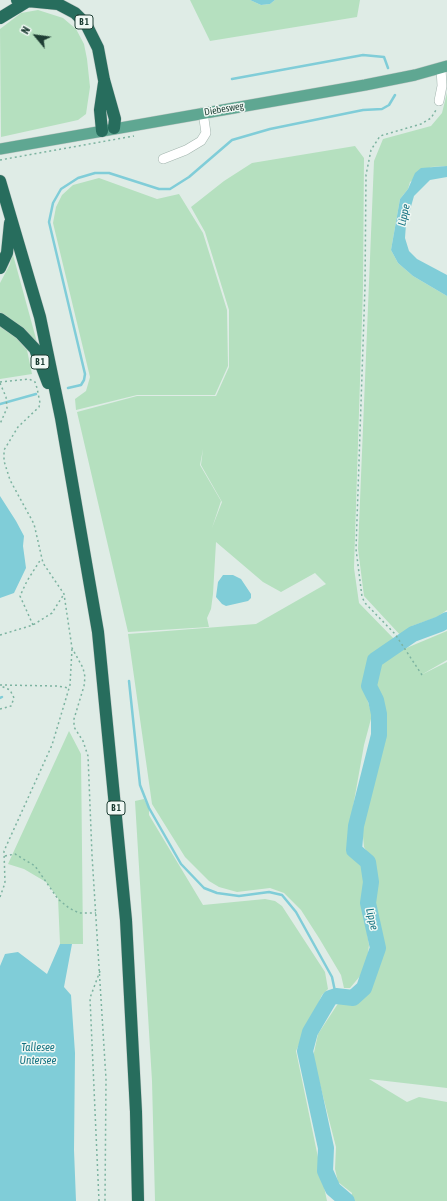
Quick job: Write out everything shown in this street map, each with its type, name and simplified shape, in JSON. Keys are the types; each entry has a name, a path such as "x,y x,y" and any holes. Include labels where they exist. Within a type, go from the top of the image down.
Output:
{"highway":[{"path":"0,18 23,1"},
{"name":"B 1","path":"23,1 58,4 80,17 91,31 97,44 104,80 115,119 114,128"},
{"name":"B 1","path":"102,131 100,110 104,80"},
{"name":"B 1","path":"0,180 11,213 40,317 62,418 98,632 114,779 126,920 136,1112 138,1201"},
{"path":"0,268 7,253 11,213"},
{"name":"B 1","path":"0,319 20,333 35,349 62,418"}],"main road":[{"name":"Diebesweg","path":"0,149 203,112 364,85 444,67"}],"lane":[{"path":"439,101 444,67"},
{"path":"163,159 186,150 201,140 206,133 203,112"}],"path":[{"path":"422,675 395,634 365,603 362,597 356,549 365,287 366,175 371,150 380,136 426,122 434,114 439,101"},
{"path":"0,160 27,155"},
{"path":"0,424 7,408 6,398 0,383 29,379 34,382 37,388 40,403 37,410 26,418 18,427 4,450 4,461 10,480 34,524 41,559 46,570 64,594 72,648 72,675 52,745 4,851 5,882 0,896"},
{"path":"0,447 4,450"},
{"path":"33,624 20,596 26,581 41,559"},
{"path":"0,635 33,624 52,614 64,594"},
{"path":"72,648 83,668 85,677 84,686 74,719 74,727 83,741 88,756 106,1079 105,1201"},
{"path":"0,685 69,688"},
{"path":"0,685 10,690 14,698 10,706 0,709"},
{"path":"4,856 15,854 35,866 58,899 69,908 78,913 96,913"},
{"path":"99,1201 90,998 100,970"}],"green space":[{"path":"190,0 250,0 261,5 270,4 275,0 360,0 357,17 210,41"},
{"path":"38,10 63,18 76,29 84,44 90,87 86,114 78,120 1,137 0,29 21,13"},
{"path":"447,93 447,166 431,167 410,182 408,189 400,199 391,250 398,263 413,276 447,296 447,610 437,617 412,626 402,637 364,596 358,549 374,161 383,139 431,126 442,113"},
{"path":"355,146 364,158 363,288 354,568 359,603 396,641 371,658 363,686 372,715 364,745 350,824 349,852 363,865 366,883 362,903 369,945 366,969 350,988 344,988 341,975 319,938 301,910 284,893 270,888 237,892 219,887 209,881 185,857 152,804 128,634 256,624 326,584 315,573 281,592 263,582 216,542 213,594 211,609 207,618 209,627 128,632 77,412 137,396 216,396 229,367 229,310 205,232 191,207 224,181 252,163","holes":["203,449 201,465 222,502 212,528 221,501 200,465"]},
{"path":"99,178 157,199 179,194 203,233 227,310 228,366 215,395 137,395 76,410 75,399 86,391 90,377 53,223 56,207 62,195 73,185"},
{"path":"12,251 38,346 20,326 0,314 0,283 10,264"},
{"path":"0,326 12,333 27,350 32,374 0,379"},
{"path":"447,631 447,660 421,675 447,662 447,1088 369,1079 407,1102 419,1097 447,1102 447,1201 351,1201 352,1193 338,1182 335,1169 336,1147 313,1057 318,1034 339,1002 352,1000 365,991 375,974 381,946 372,903 373,861 364,847 362,827 380,748 381,699 375,687 381,664 401,646 404,649"},
{"path":"69,731 81,754 83,944 60,944 58,898 46,882 24,869 8,864"},
{"path":"144,799 149,809 149,815 203,905 265,899 275,901 282,906 325,972 328,989 322,995 296,1051 327,1201 155,1201 152,1081 135,801"}],"water":[{"path":"250,0 275,0 270,4 261,5"},
{"path":"447,166 447,177 430,180 414,196 406,224 405,238 409,251 417,259 447,275 447,296 413,276 398,263 391,250 400,199 408,189 415,173 421,168"},
{"path":"0,496 24,536 23,546 26,568 14,593 0,598"},
{"path":"223,575 233,575 241,579 251,594 251,598 248,601 226,606 222,604 216,597 218,582"},
{"name":"Tallesee Untersee","path":"60,944 72,944 64,987 71,995 75,1053 74,1150 76,1201 0,1201 0,966 5,954 18,952 47,974"}],"waterway":[{"path":"232,79 363,55 384,57 388,68"},
{"path":"68,388 81,385 85,374 49,222 53,203 61,189 78,178 95,173 109,173 159,189 170,189 189,177 232,140 270,129 363,110 382,109 389,105 395,95"},
{"path":"0,404 36,394"},
{"name":"Lippe","path":"347,1201 333,1189 325,1171 326,1148 305,1051 310,1032 330,998 336,996 353,998 364,988 378,948 368,903 371,882 368,862 354,850 356,826 379,735 379,714 376,700 369,686 375,660 413,634 447,620"},
{"path":"129,681 140,785 149,808 181,864 204,888 217,893 239,896 269,892 282,895 296,912 332,977 336,996"}]}
